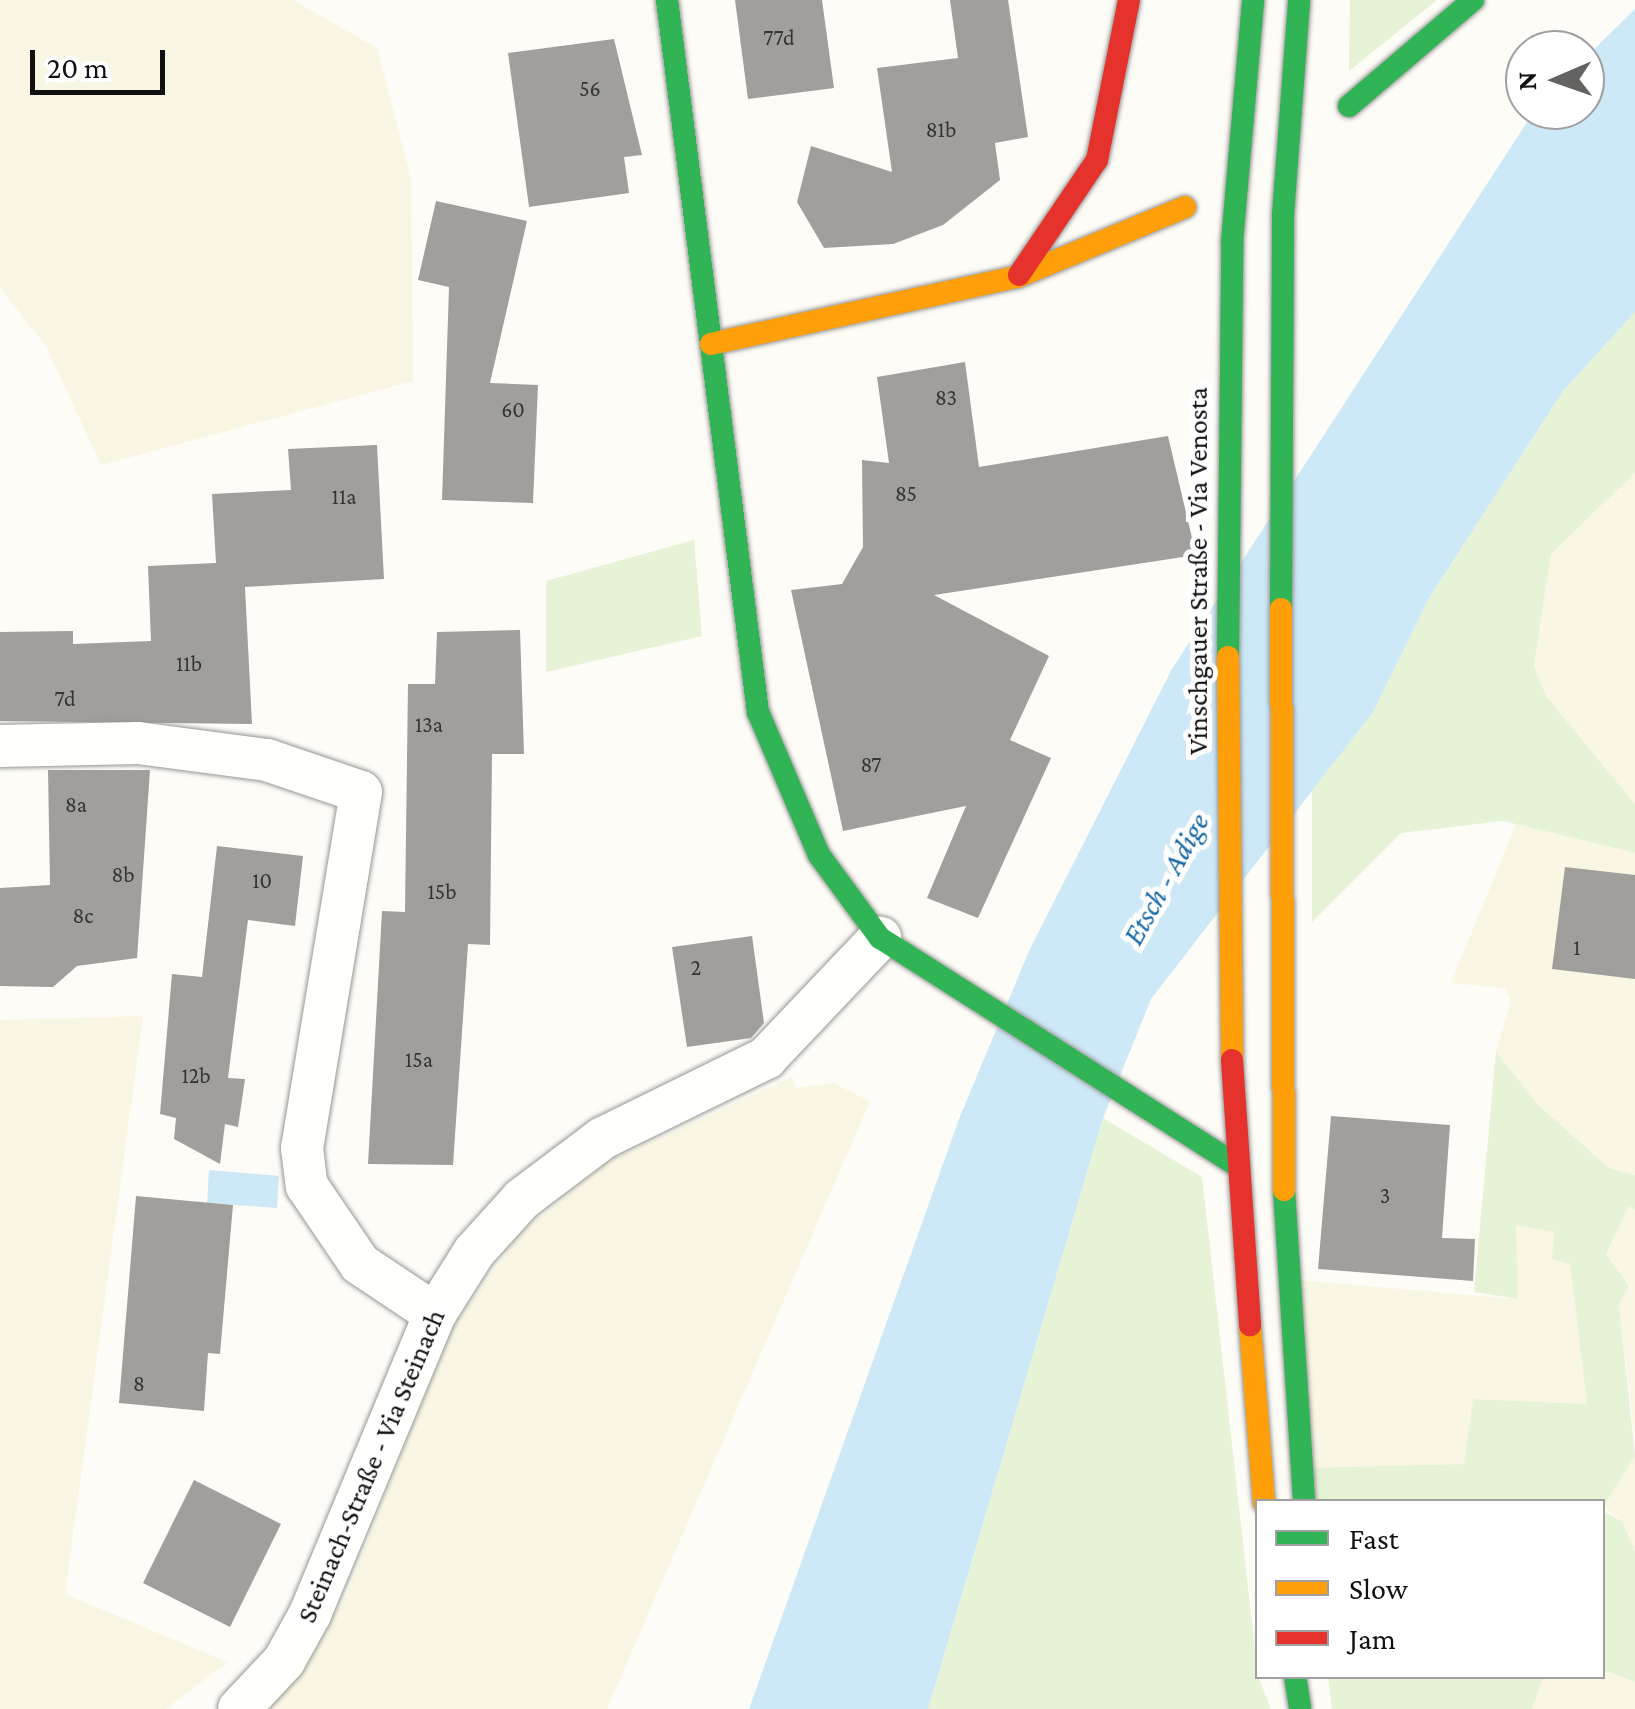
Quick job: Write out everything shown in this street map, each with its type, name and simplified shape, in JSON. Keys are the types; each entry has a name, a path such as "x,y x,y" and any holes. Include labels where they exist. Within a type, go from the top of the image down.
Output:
{"main road":[{"path":"667,0 769,754 820,855 880,938 931,977 1202,1136 1236,1164"},
{"path":"1018,277 1097,160 1130,0"},
{"name":"Vinschgauer Straße - Via Venosta","path":"1253,0 1228,413 1233,1115 1264,1499"},
{"path":"1299,0 1282,381 1282,988 1285,1259 1304,1499"},
{"path":"1349,106 1472,0"},
{"path":"711,344 844,322 1018,277 1185,207"},
{"path":"1295,1679 1300,1709"}],"street":[{"path":"0,746 138,743 267,760 362,792 302,1148 308,1186 360,1264 435,1314"},
{"name":"Steinach-Straße - Via Steinach","path":"239,1709 284,1661 310,1614 435,1314 522,1199 603,1138 766,1058 880,938"}],"shaded area":[{"path":"0,0 293,0 377,48 411,178 413,381 101,465 46,346 0,288"},
{"path":"1635,473 1635,804 1546,696 1534,666 1551,554"},
{"path":"1516,824 1635,853 1635,1175 1609,1168 1536,1103 1496,1051 1511,1001 1505,988 1451,983"},
{"path":"143,1016 65,1594 227,1662 166,1709 0,1709 0,1020"},
{"path":"792,1077 796,1088 833,1083 870,1101 607,1709 270,1709 346,1596 450,1332 519,1235 607,1162"},
{"path":"1629,1206 1635,1210 1635,1439 1619,1304 1629,1286 1606,1254"},
{"path":"1516,1224 1554,1232 1570,1264 1587,1404 1473,1399 1465,1464 1300,1468 1286,1279 1517,1299"},
{"path":"1635,1456 1635,1551 1622,1521 1605,1509 1605,1502"},
{"path":"1605,1671 1635,1682 1635,1709 1532,1709 1542,1679 1605,1679"}],"green space":[{"path":"1350,0 1437,0 1349,71"},
{"path":"1635,312 1635,473 1551,554 1534,666 1546,696 1635,804 1635,853 1503,821 1401,833 1312,922 1312,790 1373,712 1429,598 1563,391"},
{"path":"694,540 702,636 546,672 546,581"},
{"path":"1496,1051 1536,1103 1609,1168 1635,1175 1635,1210 1629,1206 1606,1254 1629,1286 1619,1304 1635,1456 1605,1504 1605,1499 1304,1499 1300,1468 1464,1464 1473,1399 1587,1404 1570,1264 1552,1259 1554,1232 1516,1225 1518,1299 1474,1292"},
{"path":"1103,1118 1202,1177 1255,1649 1255,1679 1259,1679 1271,1709 928,1709"},
{"path":"1605,1512 1622,1521 1635,1551 1635,1682 1605,1671"},
{"path":"1328,1679 1542,1679 1532,1709 1332,1709"}],"water":[{"name":"Etsch - Adige","path":"1635,9 1635,312 1563,391 1429,598 1373,712 1151,999 1103,1118 928,1709 749,1709 959,1119 1029,951 1172,669 1522,130 1605,130 1605,38"},
{"path":"209,1170 279,1176 277,1208 207,1203"}],"building":[{"path":"735,0 822,0 834,88 748,99"},
{"path":"950,0 1008,0 1028,137 995,143 1000,180 943,225 893,244 824,248 797,202 811,146 892,172 877,68 958,58"},
{"path":"614,39 642,155 624,157 629,193 529,207 508,53"},
{"path":"436,201 527,221 490,383 538,385 533,503 442,500 449,287 418,280"},
{"path":"965,362 979,467 1168,436 1196,555 934,595 1049,656 1010,740 1051,758 978,918 927,898 966,806 843,831 791,590 842,584 863,547 862,460 889,463 877,377"},
{"path":"377,445 384,579 245,587 252,724 0,721 0,632 73,631 73,644 151,641 148,566 216,563 212,494 291,490 288,449"},
{"path":"520,630 524,754 492,754 490,945 468,944 453,1165 368,1164 382,911 405,912 408,684 435,684 437,632"},
{"path":"48,770 150,770 137,958 77,966 53,987 0,986 0,888 50,885"},
{"path":"217,846 303,856 295,926 248,920 228,1078 245,1079 238,1127 225,1124 220,1164 174,1139 176,1118 160,1114 172,974 202,977"},
{"path":"1565,867 1635,875 1635,979 1552,969"},
{"path":"752,936 764,1023 751,1038 687,1047 672,947"},
{"path":"1331,1116 1450,1125 1442,1238 1475,1239 1473,1281 1318,1269"},
{"path":"136,1196 233,1205 220,1354 208,1353 204,1411 119,1403"},
{"path":"194,1480 281,1524 230,1627 143,1583"}],"traffic: fast":[{"path":"667,0 758,712 819,855 880,938"},
{"path":"1228,657 1232,242 1253,0"},
{"path":"1281,609 1283,215 1299,0"},
{"path":"1349,106 1473,0"},
{"path":"880,938 1235,1164"},
{"path":"1284,1190 1304,1499"},
{"path":"1295,1679 1300,1709"}],"traffic: slow":[{"path":"711,344 1017,277 1185,207"},
{"path":"1281,609 1284,1190"},
{"path":"1228,657 1232,1060"},
{"path":"1250,1325 1264,1499"}],"traffic: jam":[{"path":"1019,275 1097,160 1129,0"},
{"path":"1232,1060 1250,1325"}]}
